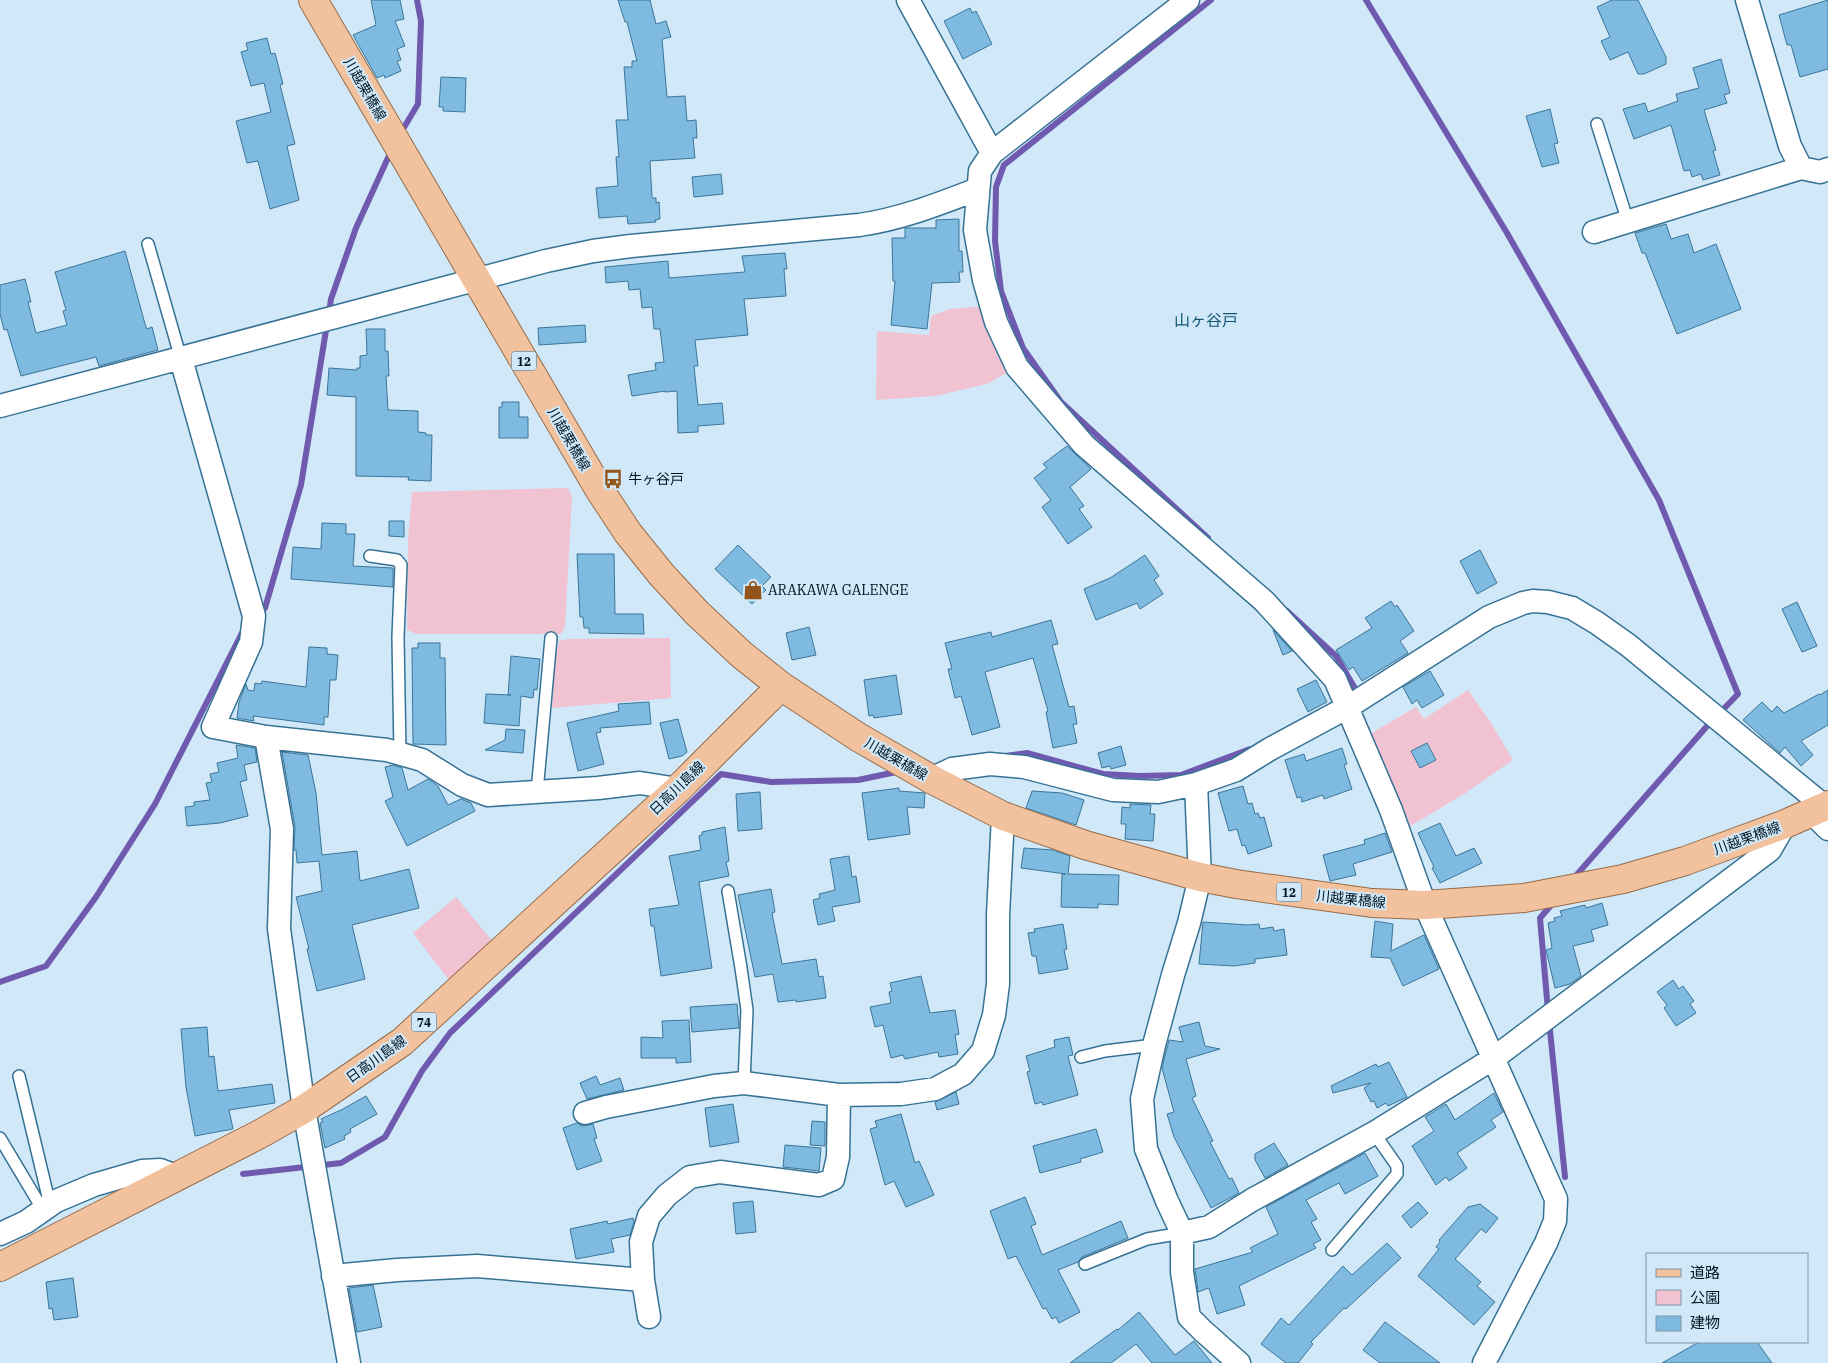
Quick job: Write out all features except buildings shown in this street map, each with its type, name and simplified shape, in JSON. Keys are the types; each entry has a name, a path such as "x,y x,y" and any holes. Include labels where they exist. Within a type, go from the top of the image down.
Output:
{"main road":[{"name":"川越栗橋線","path":"313,0 599,489 628,533 696,613 742,655 781,686 858,737 930,779 1003,816 1085,845 1200,877 1362,902 1426,905 1524,898 1623,879 1685,861 1785,824 1823,813"},
{"name":"日高川島線","path":"0,1267 260,1134 304,1109 402,1042 678,788 781,686"}],"street":[{"path":"908,0 992,153"},
{"path":"1188,0 992,153 980,171 975,230 984,280 996,322 1018,367 1084,445 1264,601 1335,679 1348,707 1391,810 1426,905 1556,1198 1555,1221 1546,1244 1484,1363"},
{"path":"1747,0 1790,146 1801,168"},
{"path":"1594,232 1801,168 1820,172 1828,169"},
{"path":"0,406 181,359 476,278 593,251 887,221 930,208 978,189"},
{"path":"181,359 253,627 251,642 213,727 266,737 387,750 422,760 462,784 488,796 640,783 678,788"},
{"path":"930,779 952,769 990,764 1024,767 1113,790 1158,792 1196,784 1236,770 1348,707 1489,617 1523,603 1533,601 1548,602 1572,608 1628,645 1823,813"},
{"path":"266,737 282,830 278,929 304,1109 349,1363"},
{"path":"1196,784 1200,877 1189,924 1154,1045 1142,1099 1146,1149 1182,1233 1182,1272 1189,1317 1239,1363"},
{"path":"585,1113 606,1107 714,1086 744,1083 839,1095 901,1094 935,1089 963,1074 983,1051 994,1015 998,984 998,915 1003,816"},
{"path":"1182,1233 1209,1227 1252,1200 1374,1133 1494,1058 1770,850 1785,824"},
{"path":"650,1317 643,1280 641,1242 649,1216 667,1195 690,1177 720,1172 819,1184 833,1179 838,1156 839,1095"},
{"path":"0,1234 26,1222 56,1201 94,1185 142,1171 160,1170 176,1176"},
{"path":"333,1276 397,1270 477,1266 643,1280"}],"lane":[{"path":"1597,124 1628,222"},
{"path":"148,244 181,359"},
{"path":"370,556 397,560 401,565 398,637 400,754"},
{"path":"537,792 551,638"},
{"path":"728,891 746,1010 744,1083"},
{"path":"1080,1057 1105,1051 1154,1045"},
{"path":"19,1076 46,1207"},
{"path":"1332,1250 1397,1174 1397,1166 1374,1133"},
{"path":"0,1138 46,1207"},
{"path":"1085,1264 1147,1239 1182,1233"}],"green space":[{"path":"984,306 1010,371 987,384 935,396 876,400 877,331 929,335 931,316 950,309"},
{"path":"568,488 572,497 565,627 561,634 417,634 407,630 408,540 412,492"},
{"path":"670,638 671,698 552,708 553,673 559,641 570,639"},
{"path":"1468,690 1491,723 1513,760 1464,794 1407,828 1370,734 1416,707 1424,719"},
{"path":"456,897 494,943 451,983 413,933"}],"waterway":[{"path":"400,134 418,104 421,21 417,0"},
{"path":"1208,538 1061,402 1023,348 1001,291 995,241 996,187 1004,165 1211,0"},
{"path":"1366,0 1507,233 1659,500 1738,694 1708,725 1573,879"},
{"path":"329,314 331,299 356,228 392,149"},
{"path":"259,614 265,608 301,485 327,324"},
{"path":"1287,611 1336,656 1356,690 1350,694"},
{"path":"0,982 46,966 96,897 155,804 244,629"},
{"path":"1005,756 1027,753 1103,774 1140,776 1181,775 1250,749"},
{"path":"243,1174 341,1163 385,1137 422,1071 450,1033 721,774 771,782 858,780 901,771"},
{"path":"1548,1011 1540,918 1554,902"},
{"path":"1549,1021 1565,1177"}],"place":[{"name":"牛ヶ谷戸","path":"613,479"},
{"name":"ARAKAWA GALENGE","path":"753,590"}],"district":[{"name":"山ヶ谷戸","path":"1206,320"}]}
